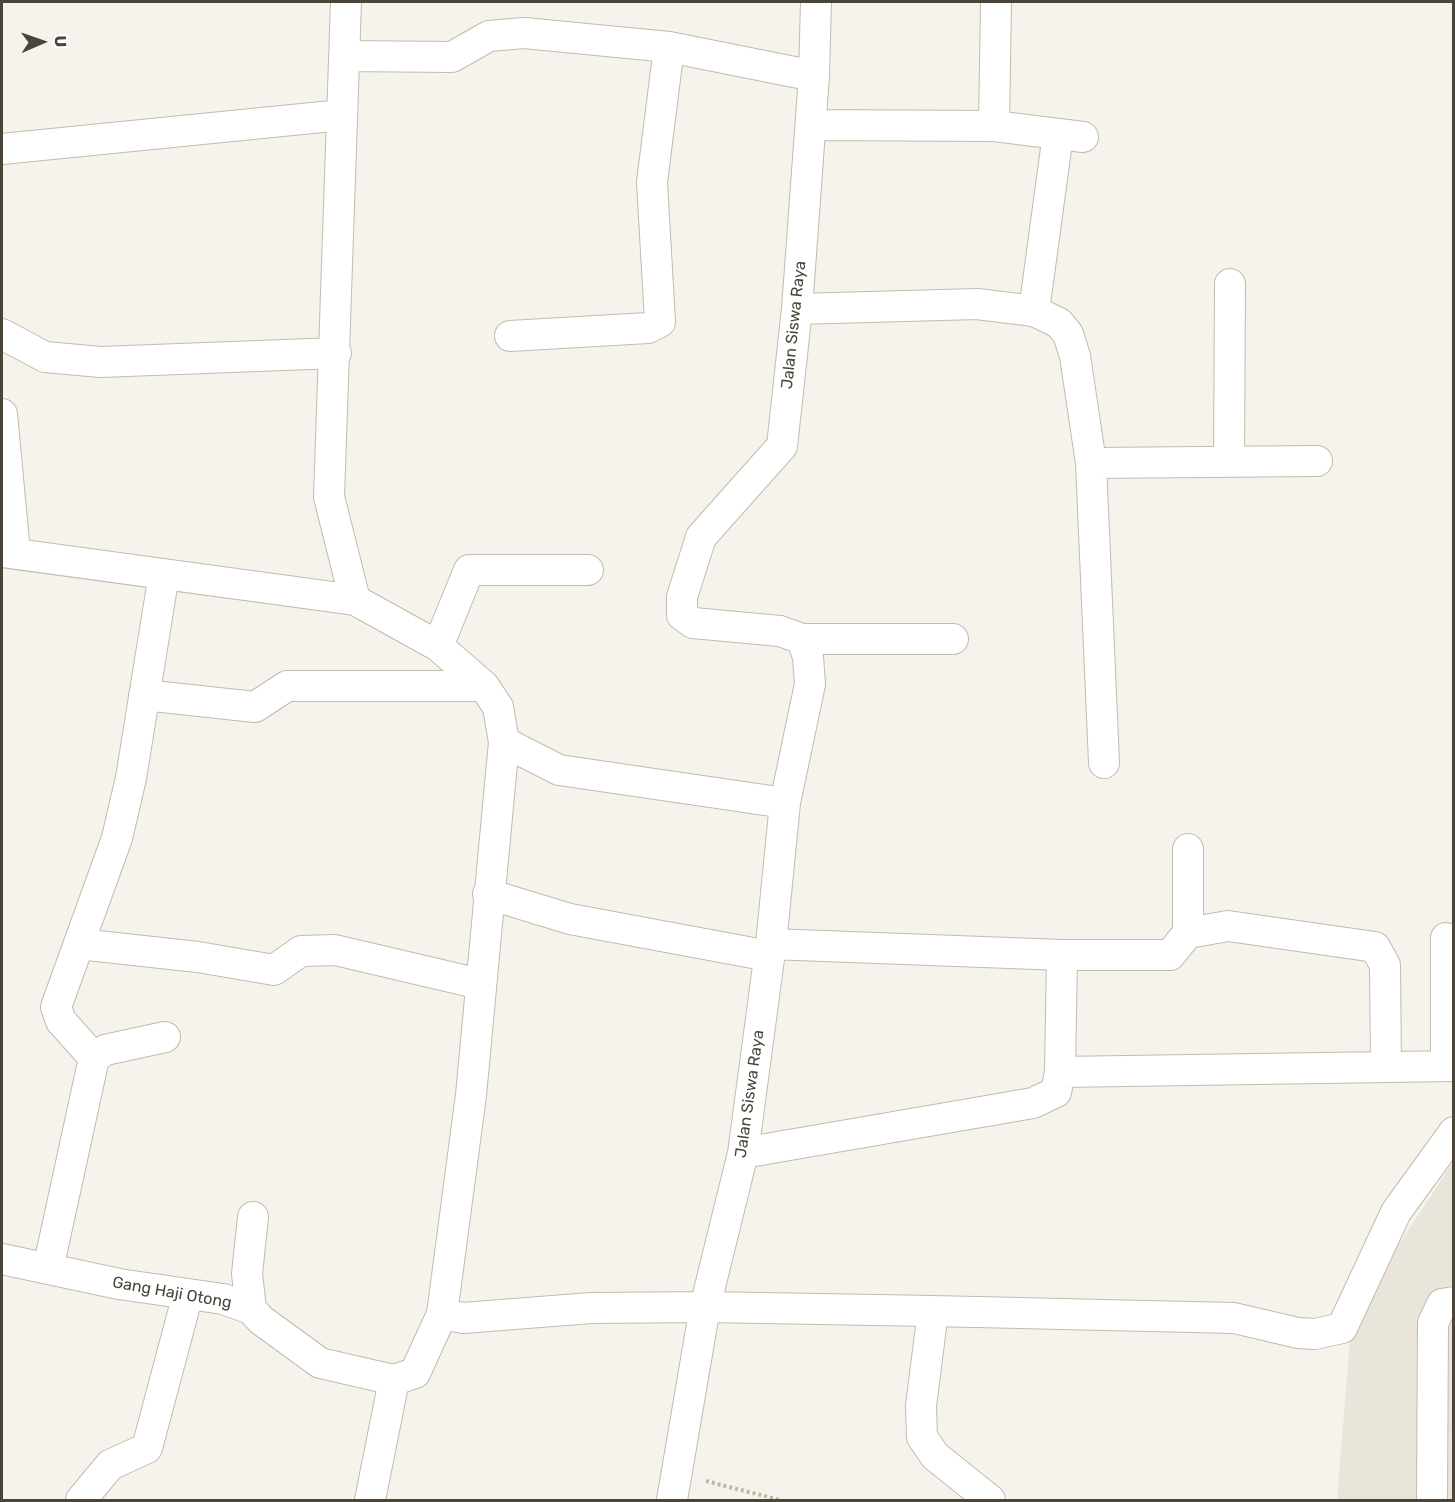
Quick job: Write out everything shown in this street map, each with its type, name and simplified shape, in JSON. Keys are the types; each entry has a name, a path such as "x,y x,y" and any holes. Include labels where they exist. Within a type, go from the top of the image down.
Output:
{"street":[{"path":"346,2 336,353 329,497 355,600"},
{"name":"Jalan Siswa Raya","path":"674,1487 705,1307 743,1153 770,950 785,803 810,684 808,657 802,639 780,631 693,623 682,615 682,597 701,537 782,446 797,309 811,125 816,2"},
{"path":"993,126 996,2"},
{"path":"344,56 452,57 489,36 524,33 669,47 814,76"},
{"path":"510,336 648,328 660,321 652,182 669,47"},
{"path":"2,149 342,115"},
{"path":"811,125 993,126 1071,136 1034,310"},
{"path":"1229,462 1230,284"},
{"path":"797,309 977,304 1034,310 1059,323 1068,334 1075,356 1091,463 1104,763"},
{"path":"2,334 45,357 101,362 336,353"},
{"path":"2,414 8,552 355,600 438,646 484,686 498,706 504,742 471,1095 442,1314 415,1373 394,1380 320,1363 261,1320 251,1309"},
{"path":"1091,463 1317,460"},
{"path":"438,646 469,570 588,570"},
{"path":"94,1058 62,1021 56,1007 117,838 131,778 164,574"},
{"path":"802,639 954,639"},
{"path":"144,695 255,707 287,686 484,686"},
{"path":"504,742 559,770 785,803"},
{"path":"488,894 570,919 770,950 1062,956 1170,955 1188,933 1188,849"},
{"path":"1188,933 1228,926 1375,947 1385,965 1386,1066"},
{"path":"1060,1072 1450,1065 1446,938"},
{"path":"79,944 198,957 274,970 301,951 335,950 480,984"},
{"path":"743,1153 1033,1103 1056,1092 1060,1072 1062,956"},
{"path":"48,1269 94,1058 105,1050 165,1037"},
{"path":"442,1314 463,1318 591,1308 705,1307 933,1311 1234,1318 1298,1333 1315,1334 1342,1328 1396,1212 1454,1132"},
{"name":"Gang Haji Otong","path":"2,1259 223,1299 251,1309 247,1274 253,1217"},
{"path":"81,1500 110,1465 147,1448 188,1294"},
{"path":"1432,1500 1433,1323 1442,1304 1454,1302"},
{"path":"933,1311 921,1406 922,1437 935,1456 990,1500"},
{"path":"370,1500 394,1380"}],"path":[{"path":"674,1487 780,1500"}],"shaded area":[{"path":"1453,1162 1453,1500 1337,1500 1352,1316"}]}
